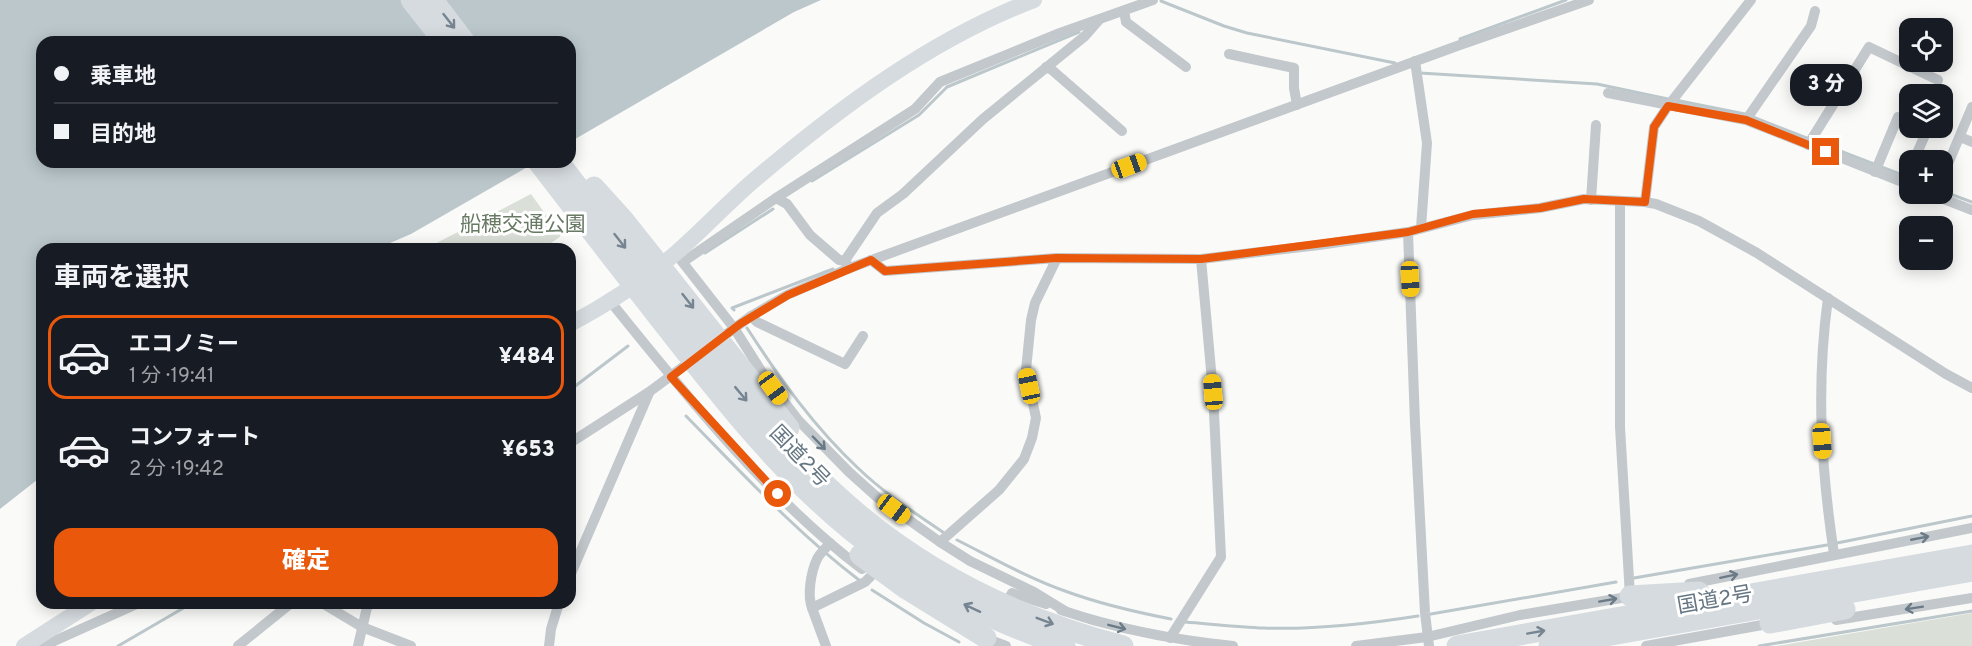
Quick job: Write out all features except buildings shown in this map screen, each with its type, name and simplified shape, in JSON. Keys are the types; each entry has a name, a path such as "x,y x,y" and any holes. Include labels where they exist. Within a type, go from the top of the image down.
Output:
{"highway":[{"path":"411,0 439,36"},
{"path":"433,0 460,36"},
{"path":"576,166 623,219 779,417 824,465 866,502 921,543 1012,593"},
{"path":"533,168 714,408 794,497 876,568 983,642"},
{"name":"国道2号","path":"543,168 727,404 790,474 822,505 853,532 923,582 1006,624 1065,646"},
{"name":"国道2号","path":"564,168 741,394 777,435 833,492 896,543 973,590 1050,624 1123,646"},
{"path":"1630,596 1733,587 1972,542"},
{"name":"国道2号","path":"1549,646 1869,582 1972,555"},
{"name":"国道2号","path":"1457,646 1869,582 1972,571"},
{"path":"1770,623 1972,585"}],"street":[{"path":"679,258 758,177 877,84 948,41 1034,0"},
{"path":"576,321 776,198 915,109 940,82 1153,0"},
{"path":"576,439 649,393 751,316 847,265 871,260 1589,0"},
{"path":"1645,202 1654,127 1751,0"},
{"path":"1749,117 1810,26 1815,11"},
{"path":"1124,13 1126,22 1186,67"},
{"path":"847,265 869,222 877,213 903,194 983,119 1085,36 1102,18"},
{"path":"1811,141 1869,48 1938,80"},
{"path":"1228,54 1294,68 1297,105"},
{"path":"1416,61 1427,143 1420,228"},
{"path":"1046,67 1122,131"},
{"path":"1608,93 1672,102 1749,117 1899,176"},
{"path":"1953,151 1972,107"},
{"path":"1877,168 1898,117"},
{"path":"1591,200 1596,125"},
{"path":"1959,137 1972,142"},
{"path":"776,198 787,204 810,235 847,265"},
{"path":"871,260 885,271 1056,258 1201,259 1408,232 1473,214 1540,208 1584,199 1645,202 1699,221 1757,253 1946,374 1972,388"},
{"path":"1620,202 1620,427 1635,646"},
{"path":"1953,202 1972,210"},
{"path":"1408,232 1415,423 1428,641"},
{"path":"679,258 734,328 781,399 814,438 849,472 878,498 940,542 970,561 1034,592 1065,611"},
{"path":"940,542 999,490 1024,459 1036,418 1026,370 1031,320 1035,303 1056,258"},
{"path":"1170,638 1221,557 1213,392 1201,259"},
{"path":"1828,298 1822,339 1820,406 1827,502 1834,555"},
{"path":"610,301 671,377 825,549 933,616 983,642 1006,646"},
{"path":"751,316 757,322 845,363 863,336"},
{"path":"576,562 649,393"},
{"path":"729,442 781,399"},
{"path":"1356,646 1428,641 1520,615 1630,596 1972,528"},
{"path":"825,549 815,565 809,600 826,646"},
{"path":"812,608 865,582 871,576"},
{"path":"983,642 1012,593 1098,622 1170,638 1233,646"},
{"path":"1646,646 1770,623 1799,626 1972,598"},
{"path":"24,646 83,609"},
{"path":"44,646 126,609"},
{"path":"238,646 284,609"},
{"path":"332,609 362,627 411,646"},
{"path":"358,646 366,609"},
{"path":"549,646 557,609"}],"green space":[{"name":"船穂交通公園","path":"531,194 561,236 551,243 437,243"},
{"path":"1972,613 1972,646 1776,646"}],"shaded area":[{"path":"0,0 821,0 794,12 576,139 576,36 36,36 36,168 526,168 411,234 390,243 36,243 36,481 0,509"}],"waterway":[{"path":"1460,39 1566,0"},
{"path":"1161,1 1247,33 1395,63"},
{"path":"812,181 919,115 947,87 1079,32"},
{"path":"1420,73 1597,84 1668,99"},
{"path":"1675,100 1745,114 1899,174"},
{"path":"1953,195 1972,202"},
{"path":"705,253 773,209"},
{"path":"734,310 732,308 833,269"},
{"path":"747,328 798,402 843,453 900,503 944,533"},
{"path":"576,385 628,346"},
{"path":"686,416 791,522 859,580"},
{"path":"1837,543 1972,516"},
{"path":"957,540 1051,586 1091,600 1171,619"},
{"path":"1634,578 1827,545"},
{"path":"1431,614 1616,582"},
{"path":"872,590 959,642"},
{"path":"118,646 182,609"},
{"path":"1759,646 1972,611"},
{"path":"1185,622 1254,628 1303,628 1361,624 1418,616"}],"route":[{"path":"778,494 671,377 751,316 788,295 847,268 871,260 885,271 1056,258 1201,259 1408,232 1473,214 1540,208 1584,199 1645,202 1654,127 1668,106 1746,120 1826,152"}]}
